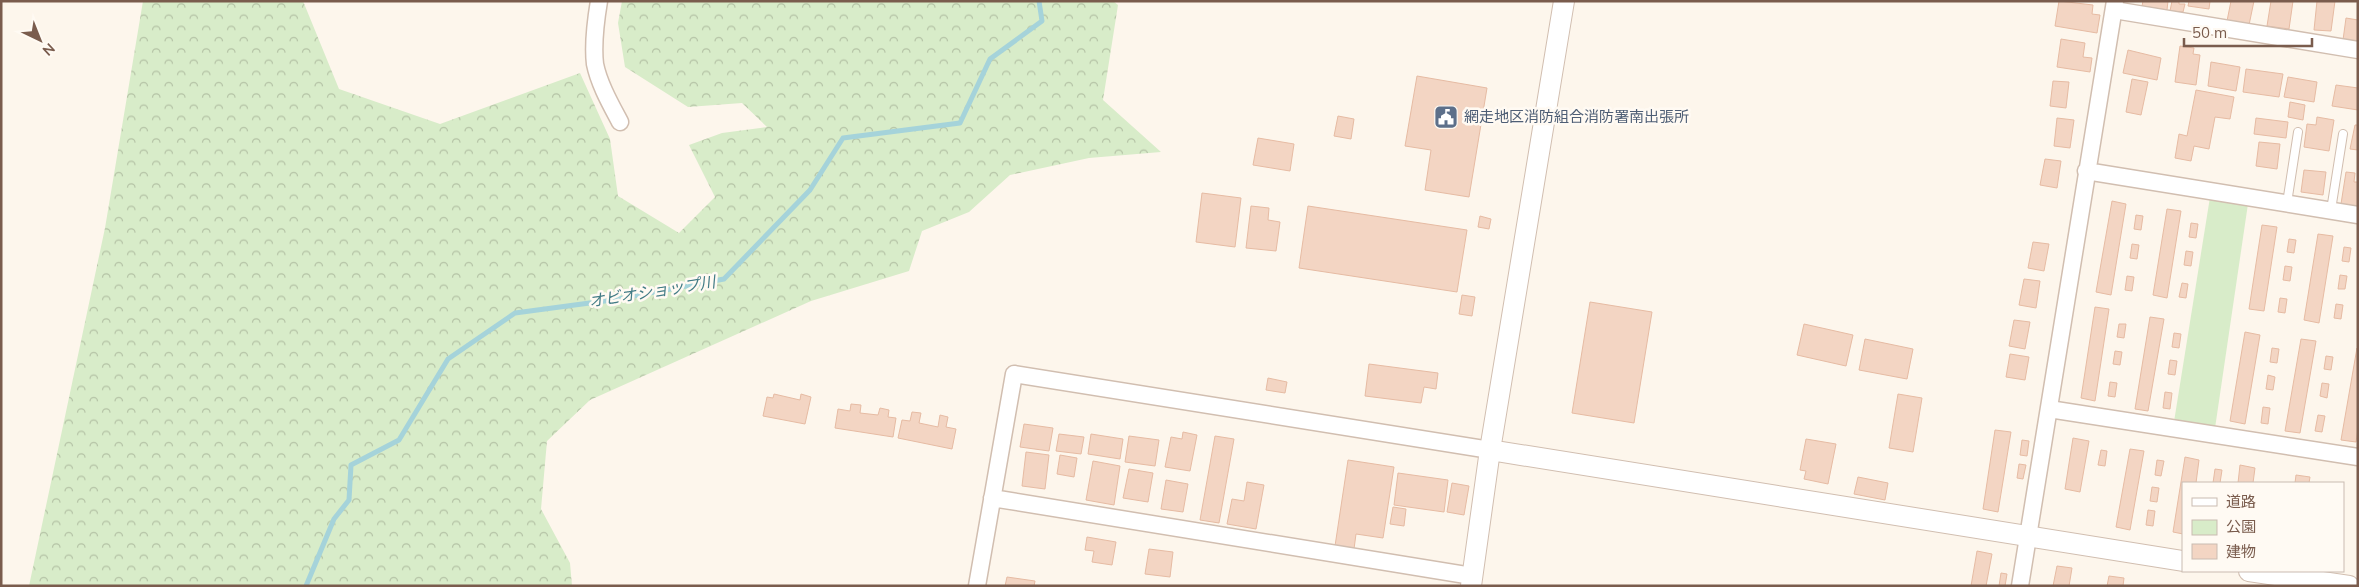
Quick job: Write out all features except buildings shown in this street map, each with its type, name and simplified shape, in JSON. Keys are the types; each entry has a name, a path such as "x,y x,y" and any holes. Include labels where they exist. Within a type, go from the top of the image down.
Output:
{"street":[{"path":"600,1 597,16 595,64 605,92 620,122"},
{"path":"992,498 1471,581 1490,450 1564,1"},
{"path":"2020,586 2086,170 2115,6 2358,50"},
{"path":"2086,170 2358,215"},
{"path":"977,586 1014,374 2182,561"},
{"path":"2049,409 2358,457"},
{"path":"2256,572 2349,586"}],"lane":[{"path":"2287,203 2298,132"},
{"path":"2331,210 2343,134"}],"green space":[{"path":"143,1 303,1 339,89 440,124 580,73 610,139 618,196 679,233 715,197 689,145 722,133 767,127 742,103 688,107 625,67 618,23 622,1 1113,1 1118,5 1103,100 1161,152 1089,158 1010,175 969,212 922,231 909,271 811,301 590,400 547,441 541,509 570,563 572,586 29,586 105,228"},
{"path":"2211,191 2249,197 2214,435 2173,428"}],"waterway":[{"name":"オビオショップ川","path":"306,586 334,519 349,500 351,465 399,440 448,359 515,313 612,300 724,279 810,190 843,138 960,123 990,59 1042,21 1039,1"}],"place":[{"name":"網走地区消防組合消防署南出張所","path":"1446,117"}]}
